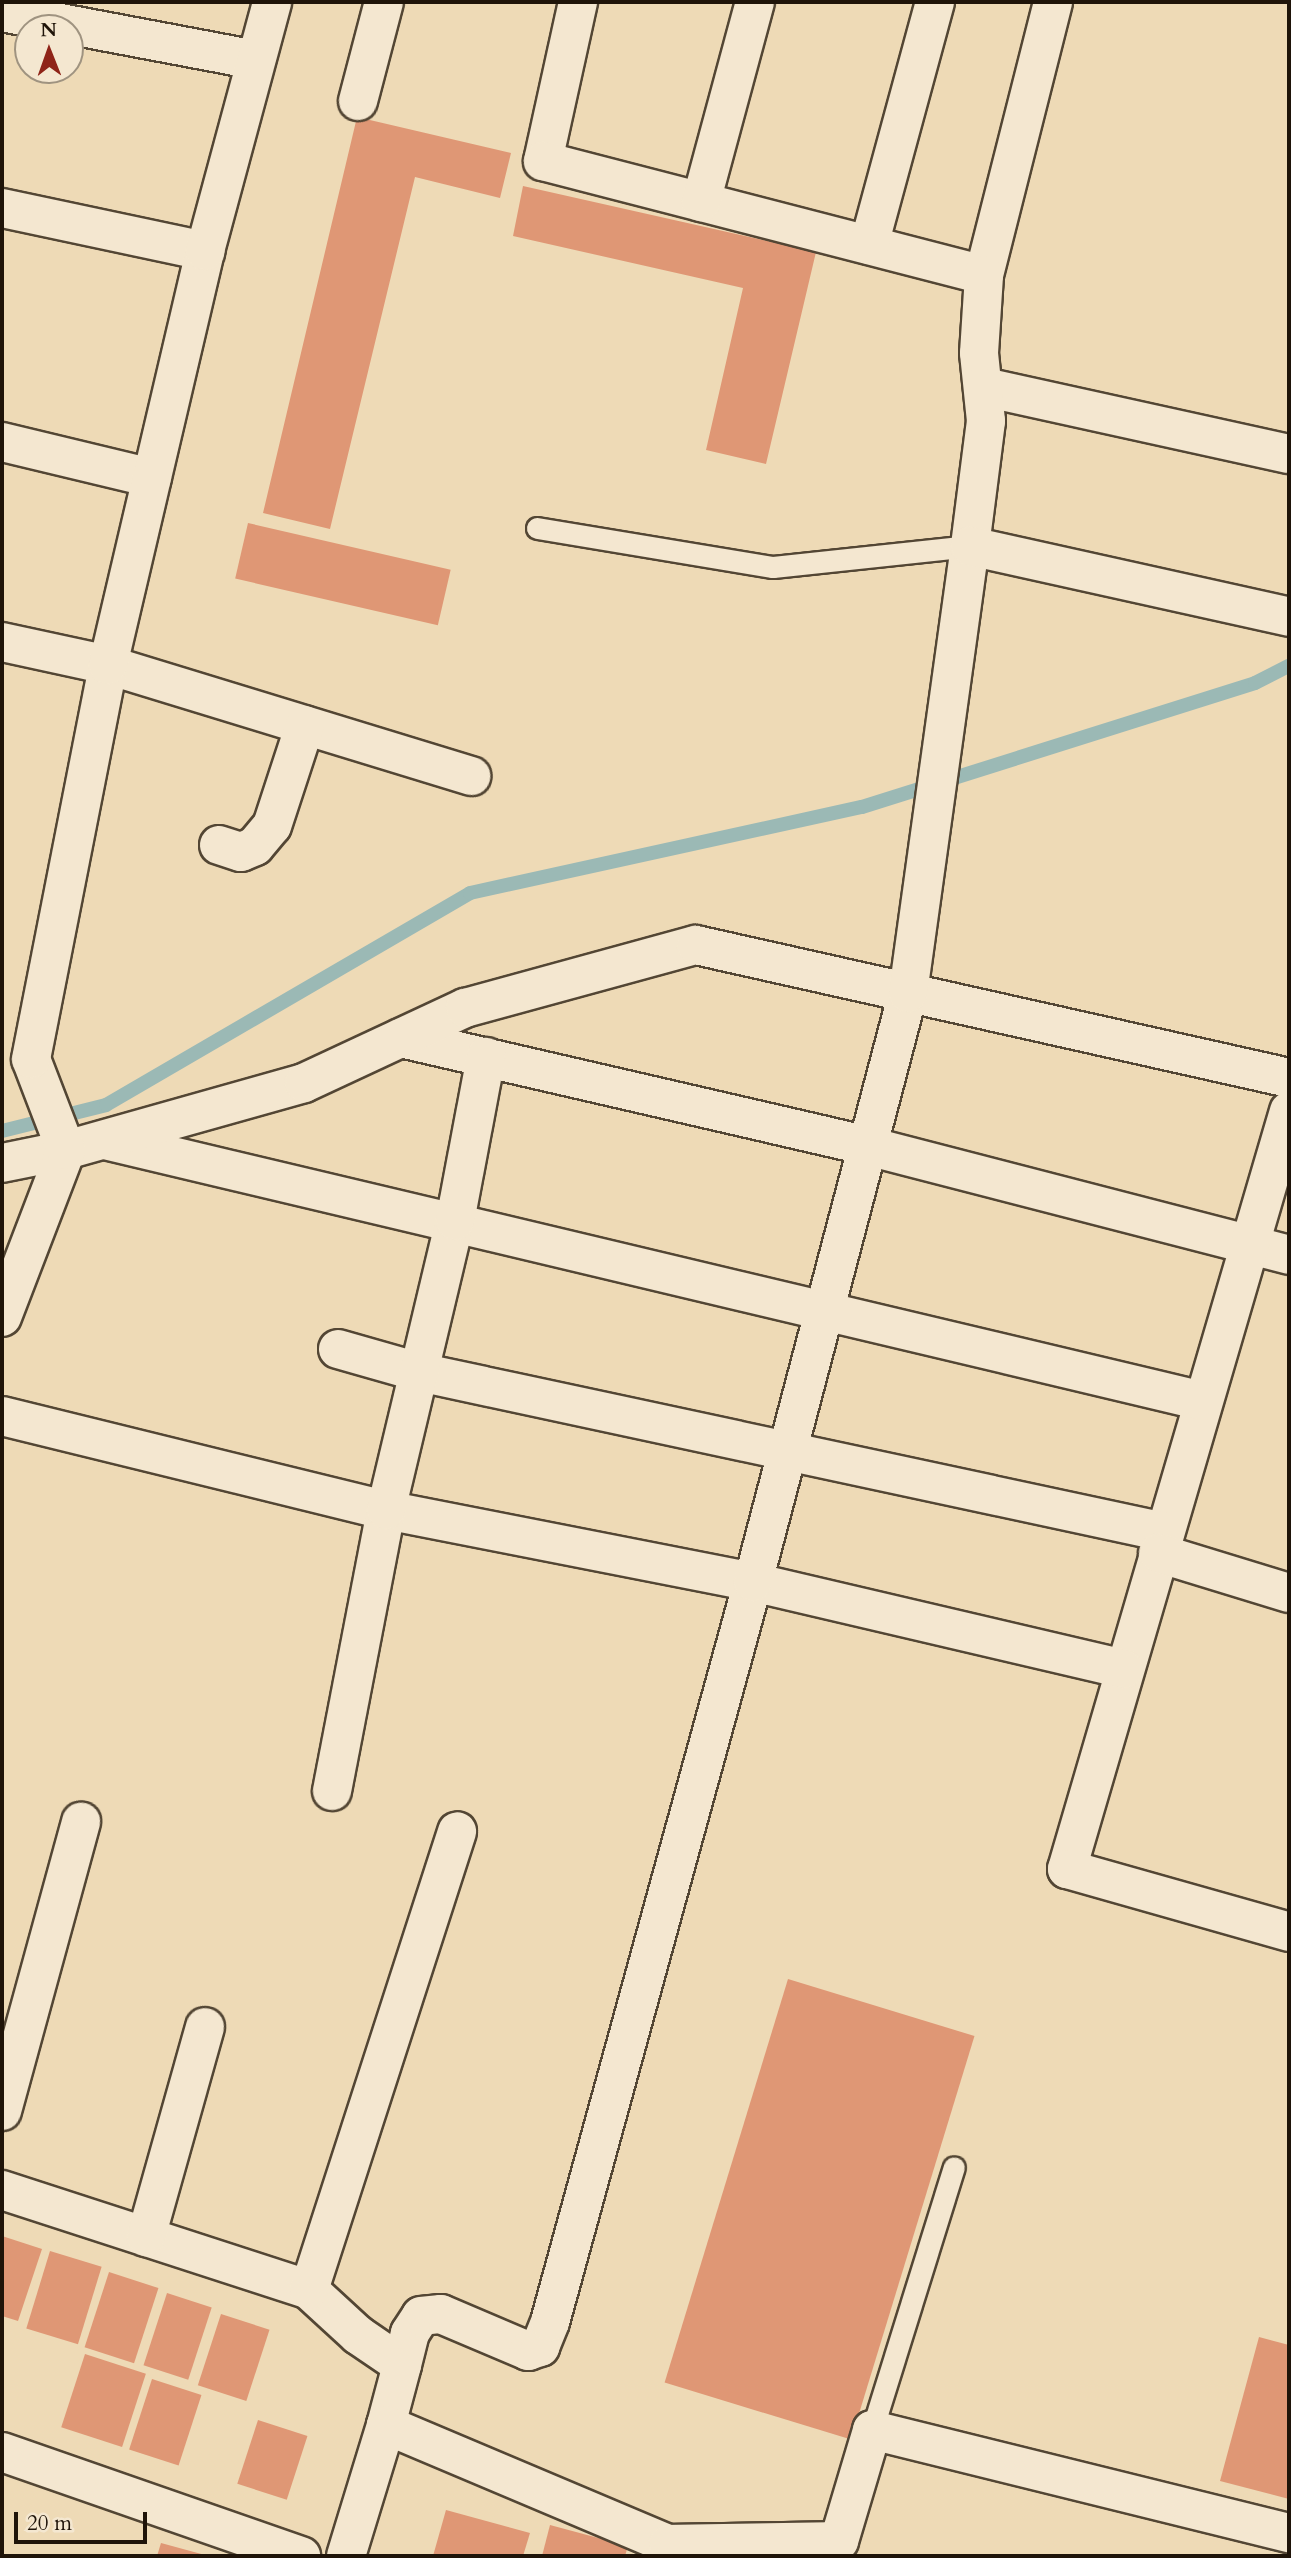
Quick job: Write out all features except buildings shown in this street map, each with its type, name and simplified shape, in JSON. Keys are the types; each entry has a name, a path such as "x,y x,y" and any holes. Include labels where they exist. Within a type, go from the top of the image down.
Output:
{"street":[{"path":"2,1317 64,1144 31,1059 108,665 205,251 272,2"},
{"path":"358,101 384,2"},
{"path":"578,2 543,161 984,275"},
{"path":"701,202 755,2"},
{"path":"869,245 935,2"},
{"path":"346,2556 386,2425 410,2333 421,2316 440,2314 528,2351 540,2347 753,1582 908,993 986,421 979,354 984,275 1053,2"},
{"path":"2,12 256,60"},
{"path":"2,208 205,251"},
{"path":"984,387 1289,454"},
{"path":"2,442 152,478"},
{"path":"970,546 1289,617"},
{"path":"2,642 108,665 471,776"},
{"path":"219,845 241,852 255,846 272,826 305,725"},
{"path":"2,1163 64,1144 103,1140 304,1083 465,1008 696,945 1289,1078"},
{"path":"401,1038 868,1146 1289,1255"},
{"path":"332,1791 386,1510 455,1221 486,1057"},
{"path":"1289,1111 1067,1869 1289,1932"},
{"path":"103,1140 825,1308 1203,1401"},
{"path":"338,1349 419,1371 788,1452 1161,1542 1289,1592"},
{"path":"2,1416 386,1510 753,1582 1124,1669"},
{"path":"2,2111 81,1822"},
{"path":"309,2290 457,1831"},
{"path":"146,2236 205,2027"},
{"path":"2,2190 309,2290 358,2335 402,2365"},
{"path":"386,2425 666,2550 839,2541 872,2430 1289,2533"},
{"path":"2,2452 301,2556"}],"lane":[{"path":"537,528 773,567 970,546"},
{"path":"872,2430 954,2167"}],"waterway":[{"path":"2,1131 106,1105 470,893 862,807 1255,683 1289,666"}]}
